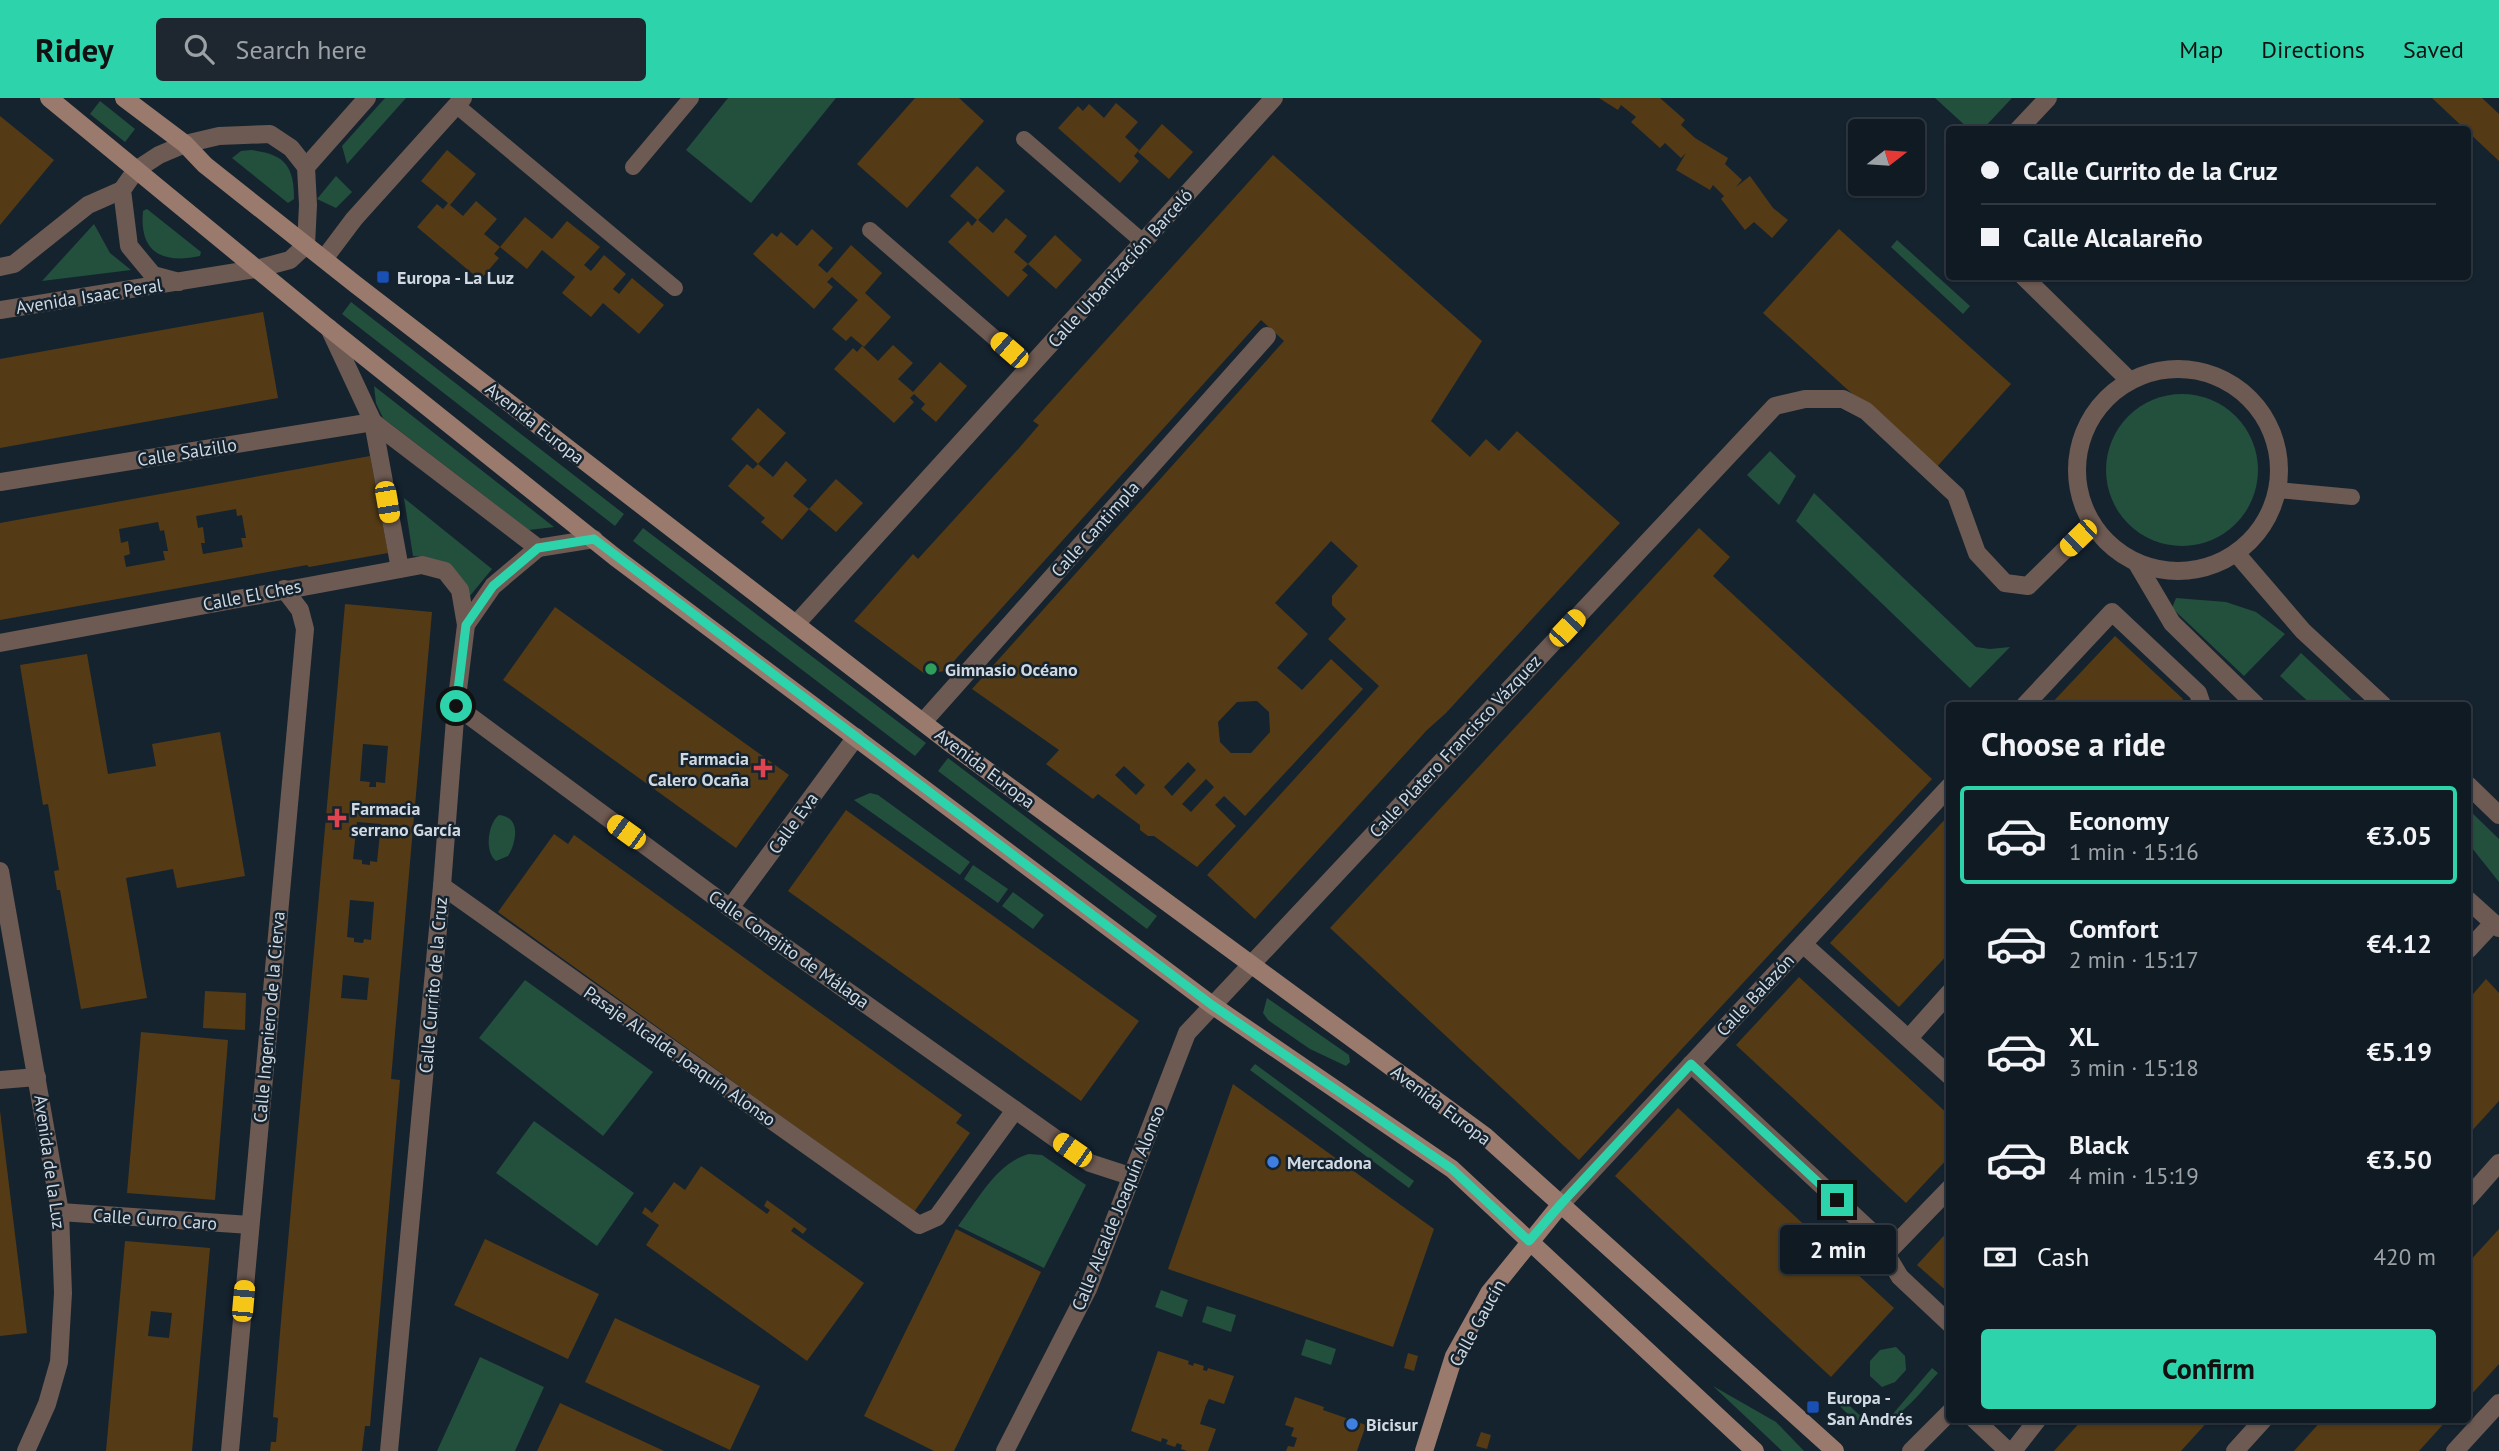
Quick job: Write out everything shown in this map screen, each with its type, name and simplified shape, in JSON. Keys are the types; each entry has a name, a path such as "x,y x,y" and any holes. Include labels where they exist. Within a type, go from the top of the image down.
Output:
{"main road":[{"path":"49,98 256,269 594,539 1212,1005 1452,1169 1755,1451"},
{"name":"Avenida Europa","path":"124,98 185,144 205,164 306,245 923,722 1485,1136 1835,1451"},
{"name":"Calle Gaucín","path":"1424,1451 1454,1356 1489,1293 1561,1204"}],"street":[{"path":"306,167 367,98"},
{"name":"Calle Urbanización Barceló","path":"796,624 1273,98"},
{"path":"2022,126 2048,98"},
{"path":"324,259 354,219 459,102"},
{"path":"0,267 14,264 88,205 122,190 136,170 159,155 185,144 219,136 270,134 291,148 306,167 306,245"},
{"path":"122,190 129,246 153,275 179,282"},
{"name":"Avenida Isaac Peral","path":"0,310 256,269 289,260 306,245"},
{"path":"2027,280 2129,380"},
{"path":"329,328 373,422 400,569"},
{"name":"Calle Cantimpla","path":"923,722 1267,336"},
{"path":"2178,368 2203,371 2227,381 2247,396 2263,416 2274,439 2278,464 2277,490 2269,514 2255,535 2236,552 2217,564 2194,570 2175,571 2136,562 2117,551 2101,536 2081,498 2076,464 2084,430 2102,401 2129,380 2153,371 2178,368"},
{"name":"Calle Platero Francisco Vázquez","path":"1212,1005 1775,406 1805,399 1843,399 1866,411 1956,495 1976,553 2005,583 2028,586 2092,523"},
{"path":"373,422 538,548 594,539"},
{"name":"Calle Salzillo","path":"0,482 373,422"},
{"name":"Calle Currito de la Cruz","path":"389,1451 442,886 456,706 466,625 493,586 538,548"},
{"path":"2236,552 2303,631 2380,702"},
{"path":"2136,562 2172,623 2253,702"},
{"name":"Calle El Ches","path":"0,643 422,565 445,571 460,590 466,625"},
{"name":"Calle Ingeniero de la Cierva","path":"230,1451 305,629 300,610 284,589"},
{"path":"2028,702 2112,612 2198,693 2201,702"},
{"name":"Calle Conejito de Málaga","path":"456,706 730,908 1090,1163 1130,1176"},
{"name":"Calle Eva","path":"730,908 856,737"},
{"path":"2471,788 2499,815"},
{"name":"Calle Balazón","path":"1561,1204 1946,790"},
{"name":"Avenida de la Luz","path":"0,871 60,1212 63,1293 58,1362 47,1404 26,1451"},
{"name":"Pasaje Alcalde Joaquín Alonso","path":"442,886 919,1225 937,1217 1015,1110"},
{"path":"2471,903 2496,925 2471,947"},
{"path":"1803,944 1946,1072"},
{"path":"1909,1038 1946,996"},
{"name":"Calle Alcalde Joaquín Alonso","path":"1005,1451 1088,1289 1187,1032 1212,1005"},
{"path":"1691,1064 1874,1234 1900,1277 1946,1320"},
{"path":"0,1080 37,1077"},
{"path":"2471,1195 2499,1163"},
{"path":"1885,1254 1946,1192"},
{"name":"Calle Curro Caro","path":"60,1212 250,1225"},
{"path":"2455,1451 2499,1403"},
{"path":"1911,1451 1946,1416"},
{"path":"1979,1423 2008,1451"},
{"path":"2014,1451 2035,1423"},
{"path":"2235,1451 2260,1423"}],"lane":[{"path":"633,167 691,98"},
{"path":"459,102 675,288"},
{"path":"1024,139 1143,242"},
{"path":"870,230 1029,368"},
{"path":"2277,490 2353,497"}],"green space":[{"path":"385,98 406,98 347,164 342,146"},
{"path":"728,98 836,98 751,203 686,150"},
{"path":"1935,98 2012,98 1986,126 1966,126"},
{"path":"100,101 135,129 125,142 90,114"},
{"path":"251,150 272,155 285,164 292,178 294,199 288,203 232,158 241,151"},
{"path":"336,176 352,192 336,208 317,199"},
{"path":"147,209 201,252 200,256 175,258 156,252 145,237 143,211"},
{"path":"94,224 110,253 131,270 42,281"},
{"path":"1897,240 1970,306 1963,314 1891,247"},
{"path":"351,302 624,514 615,526 342,314"},
{"path":"374,386 554,527 529,530 383,418 376,403"},
{"path":"2182,394 2211,400 2236,416 2252,441 2258,470 2252,499 2236,524 2211,540 2182,546 2153,540 2128,524 2112,499 2106,470 2112,441 2128,416 2153,400"},
{"path":"1770,451 1796,476 1779,505 1747,475"},
{"path":"1814,493 1976,647 2010,647 1970,688 1796,521"},
{"path":"404,498 492,569 469,597 460,578 449,566 433,559 413,556"},
{"path":"643,528 926,743 915,756 633,541"},
{"path":"2176,598 2226,602 2256,612 2285,634 2244,676 2172,608"},
{"path":"2301,653 2354,702 2309,702 2280,676"},
{"path":"948,758 1157,916 1147,929 938,771"},
{"path":"870,793 878,795 970,862 960,875 854,800"},
{"path":"2471,812 2499,839 2499,882 2471,847"},
{"path":"499,815 511,820 515,838 508,856 496,861 490,851 489,838 492,824"},
{"path":"973,865 1008,889 998,903 964,879"},
{"path":"1013,892 1044,915 1033,929 1002,906"},
{"path":"525,980 653,1072 603,1136 479,1038"},
{"path":"1267,998 1349,1055 1350,1062 1346,1066 1310,1049 1268,1020 1263,1013"},
{"path":"1255,1064 1414,1181 1409,1188 1250,1070"},
{"path":"534,1121 634,1193 597,1246 496,1173"},
{"path":"1029,1154 1042,1155 1086,1185 1044,1268 958,1226 997,1174 1007,1165"},
{"path":"1161,1290 1188,1300 1182,1317 1155,1307"},
{"path":"1207,1306 1236,1315 1231,1332 1202,1322"},
{"path":"1306,1339 1336,1349 1331,1365 1301,1355"},
{"path":"1896,1347 1905,1356 1906,1370 1895,1382 1882,1387 1870,1376 1870,1361 1880,1350"},
{"path":"480,1357 544,1387 515,1451 437,1451"},
{"path":"1932,1368 1938,1373 1916,1398 1892,1418 1880,1423 1866,1423 1853,1417 1838,1404 1842,1398 1859,1415 1871,1421 1884,1420 1892,1415"},
{"path":"1713,1386 1776,1422 1804,1451 1782,1451"}],"building":[{"path":"915,98 959,98 984,121 907,208 857,164"},
{"path":"1599,98 1660,98 1685,120 1681,125 1695,138 1728,158 1725,164 1742,180 1736,187 1750,176 1773,208 1788,220 1772,238 1754,222 1745,230 1721,199 1724,196 1713,185 1710,190 1676,170 1686,153 1681,158 1665,143 1660,148 1631,122 1636,117 1621,105 1618,110"},
{"path":"2432,98 2482,98 2499,114 2499,161 2471,135 2471,126 2462,126"},
{"path":"1116,103 1138,122 1125,137 1139,150 1134,156 1139,161 1120,183 1058,128 1078,106 1083,111 1089,104 1104,118"},
{"path":"0,116 54,160 0,225"},
{"path":"1162,124 1193,152 1169,179 1138,152"},
{"path":"447,150 476,174 450,205 463,216 476,201 497,219 484,234 500,247 494,254 499,258 480,280 417,227 437,204 443,209 448,203 421,181"},
{"path":"1273,155 1482,341 1431,421 1470,457 1486,439 1499,451 1517,431 1620,523 1255,919 1207,875 1379,686 1328,639 1346,619 1332,605 1332,596 1358,566 1331,541 1275,603 1308,634 1277,668 1302,690 1331,659 1363,689 1245,816 1224,796 1215,805 1236,826 1197,867 1154,836 1148,836 1140,830 1140,825 1098,794 1093,799 1046,764 1059,750 972,689 1284,341 1261,320 945,671 925,674 854,621 913,554 918,559 1020,447 1039,425 1033,421","holes":["1257,701 1269,712 1270,732 1251,753 1231,753 1220,742 1218,722 1237,702","1188,762 1196,770 1172,796 1164,787","1124,766 1145,785 1136,795 1115,775","1206,779 1214,787 1191,812 1182,804"]},
{"path":"977,166 1005,191 978,220 993,233 1006,218 1027,236 1014,252 1028,264 1022,270 1028,275 1008,297 948,242 968,221 972,226 977,220 950,196"},
{"path":"525,217 552,239 567,221 600,247 584,265 591,271 604,255 626,274 613,289 619,294 632,278 664,305 639,334 603,303 591,317 562,293 575,277 542,250 527,269 500,247"},
{"path":"812,229 833,248 818,265 827,273 851,245 882,273 865,293 891,317 864,347 851,336 846,341 832,329 858,300 832,277 827,282 833,287 814,309 753,254 772,233 777,237 781,232 797,246"},
{"path":"1839,229 2011,384 1935,469 1763,313"},
{"path":"1055,235 1082,260 1056,289 1028,264"},
{"path":"263,312 278,398 0,448 0,359"},
{"path":"893,345 913,363 898,379 913,392 940,362 967,386 936,422 921,409 925,404 914,394 910,398 914,402 894,423 834,369 853,348 857,352 862,346 878,361"},
{"path":"758,408 786,433 758,464 731,439"},
{"path":"370,456 388,553 0,620 0,523","holes":["236,509 237,516 242,515 246,538 241,538 243,547 203,554 203,527 198,528 196,516","158,522 160,531 164,530 168,551 163,551 165,560 126,567 124,556 130,554 128,541 121,543 119,529"]},
{"path":"786,461 807,480 793,496 809,509 782,540 761,522 765,518 728,486 747,464 753,469 758,464 773,477"},
{"path":"836,479 863,503 836,532 809,509"},
{"path":"1699,528 1730,557 1713,576 1932,779 1579,1160 1330,928"},
{"path":"345,604 432,612 391,1079 400,1080 370,1426 365,1426 362,1451 270,1451 271,1442 276,1442 278,1418 273,1417","holes":["363,744 388,746 385,783 376,782 376,787 369,787 370,782 360,781","357,822 381,824 377,862 370,861 370,865 353,859","350,900 374,902 371,940 354,942 354,938 347,937","343,975 369,978 367,1000 341,998"]},
{"path":"555,607 789,775 736,848 503,680"},
{"path":"2115,636 2183,699 2180,702 2053,702"},
{"path":"87,654 108,774 156,766 152,744 220,732 245,876 177,888 173,869 126,878 147,998 81,1009 60,890 57,890 54,871 59,870 48,804 43,805 20,665"},
{"path":"846,810 1139,1021 1081,1101 788,891"},
{"path":"1946,818 1946,956 1899,1007 1830,943"},
{"path":"554,834 568,844 574,835 962,1115 956,1123 970,1133 914,1212 498,912"},
{"path":"1799,977 1946,1112 1946,1160 1906,1203 1736,1045"},
{"path":"2486,979 2499,993 2499,1101 2471,1132 2471,996"},
{"path":"205,991 246,993 245,1030 203,1028"},
{"path":"141,1032 228,1040 215,1200 127,1193"},
{"name":"Mercadona","path":"1233,1084 1434,1229 1393,1347 1168,1269"},
{"path":"1678,1108 1894,1308 1831,1377 1615,1176"},
{"path":"0,1111 27,1333 0,1336"},
{"path":"701,1166 767,1214 770,1210 764,1206 767,1200 807,1229 803,1234 794,1227 791,1231 864,1283 807,1361 646,1245 659,1225 642,1213 645,1207 652,1213 674,1182 685,1190"},
{"path":"956,1229 1041,1272 954,1451 934,1451 864,1416"},
{"path":"2499,1229 2499,1364 2471,1395 2471,1260"},
{"path":"1946,1233 1946,1290 1917,1265"},
{"path":"485,1239 599,1294 568,1359 454,1305"},
{"path":"125,1241 210,1248 192,1451 106,1451","holes":["151,1311 172,1313 169,1338 148,1336"]},
{"path":"615,1318 760,1386 730,1450 585,1382"},
{"path":"1158,1351 1189,1361 1188,1364 1193,1366 1194,1363 1204,1366 1203,1370 1207,1371 1208,1368 1234,1376 1224,1404 1209,1399 1206,1405 1200,1424 1216,1429 1208,1451 1187,1451 1181,1449 1182,1445 1177,1443 1175,1447 1166,1444 1168,1440 1162,1438 1161,1442 1131,1431"},
{"path":"1408,1353 1418,1356 1414,1371 1404,1368"},
{"path":"1295,1397 1366,1425 1357,1451 1286,1451 1288,1446 1294,1447 1297,1438 1291,1436 1294,1428 1285,1425"},
{"path":"560,1403 664,1451 537,1451"},
{"path":"2079,1423 2206,1423 2181,1451 2054,1451"},
{"path":"2319,1423 2444,1423 2419,1451 2294,1451"},
{"path":"1481,1432 1491,1435 1487,1449 1476,1446"}],"place":[{"name":"Europa - La Luz","path":"383,277"},
{"name":"Gimnasio Océano","path":"931,669"},
{"name":"Farmacia Calero Ocaña","path":"763,768"},
{"name":"Farmacia serrano García","path":"337,818"},
{"name":"Mercadona","path":"1273,1162"},
{"name":"Europa - San Andrés","path":"1813,1407"},
{"name":"Bicisur","path":"1352,1424"}],"route":[{"path":"456,706 466,625 493,586 538,548 594,539 1212,1005 1452,1169 1529,1241 1691,1064 1837,1200"}]}
